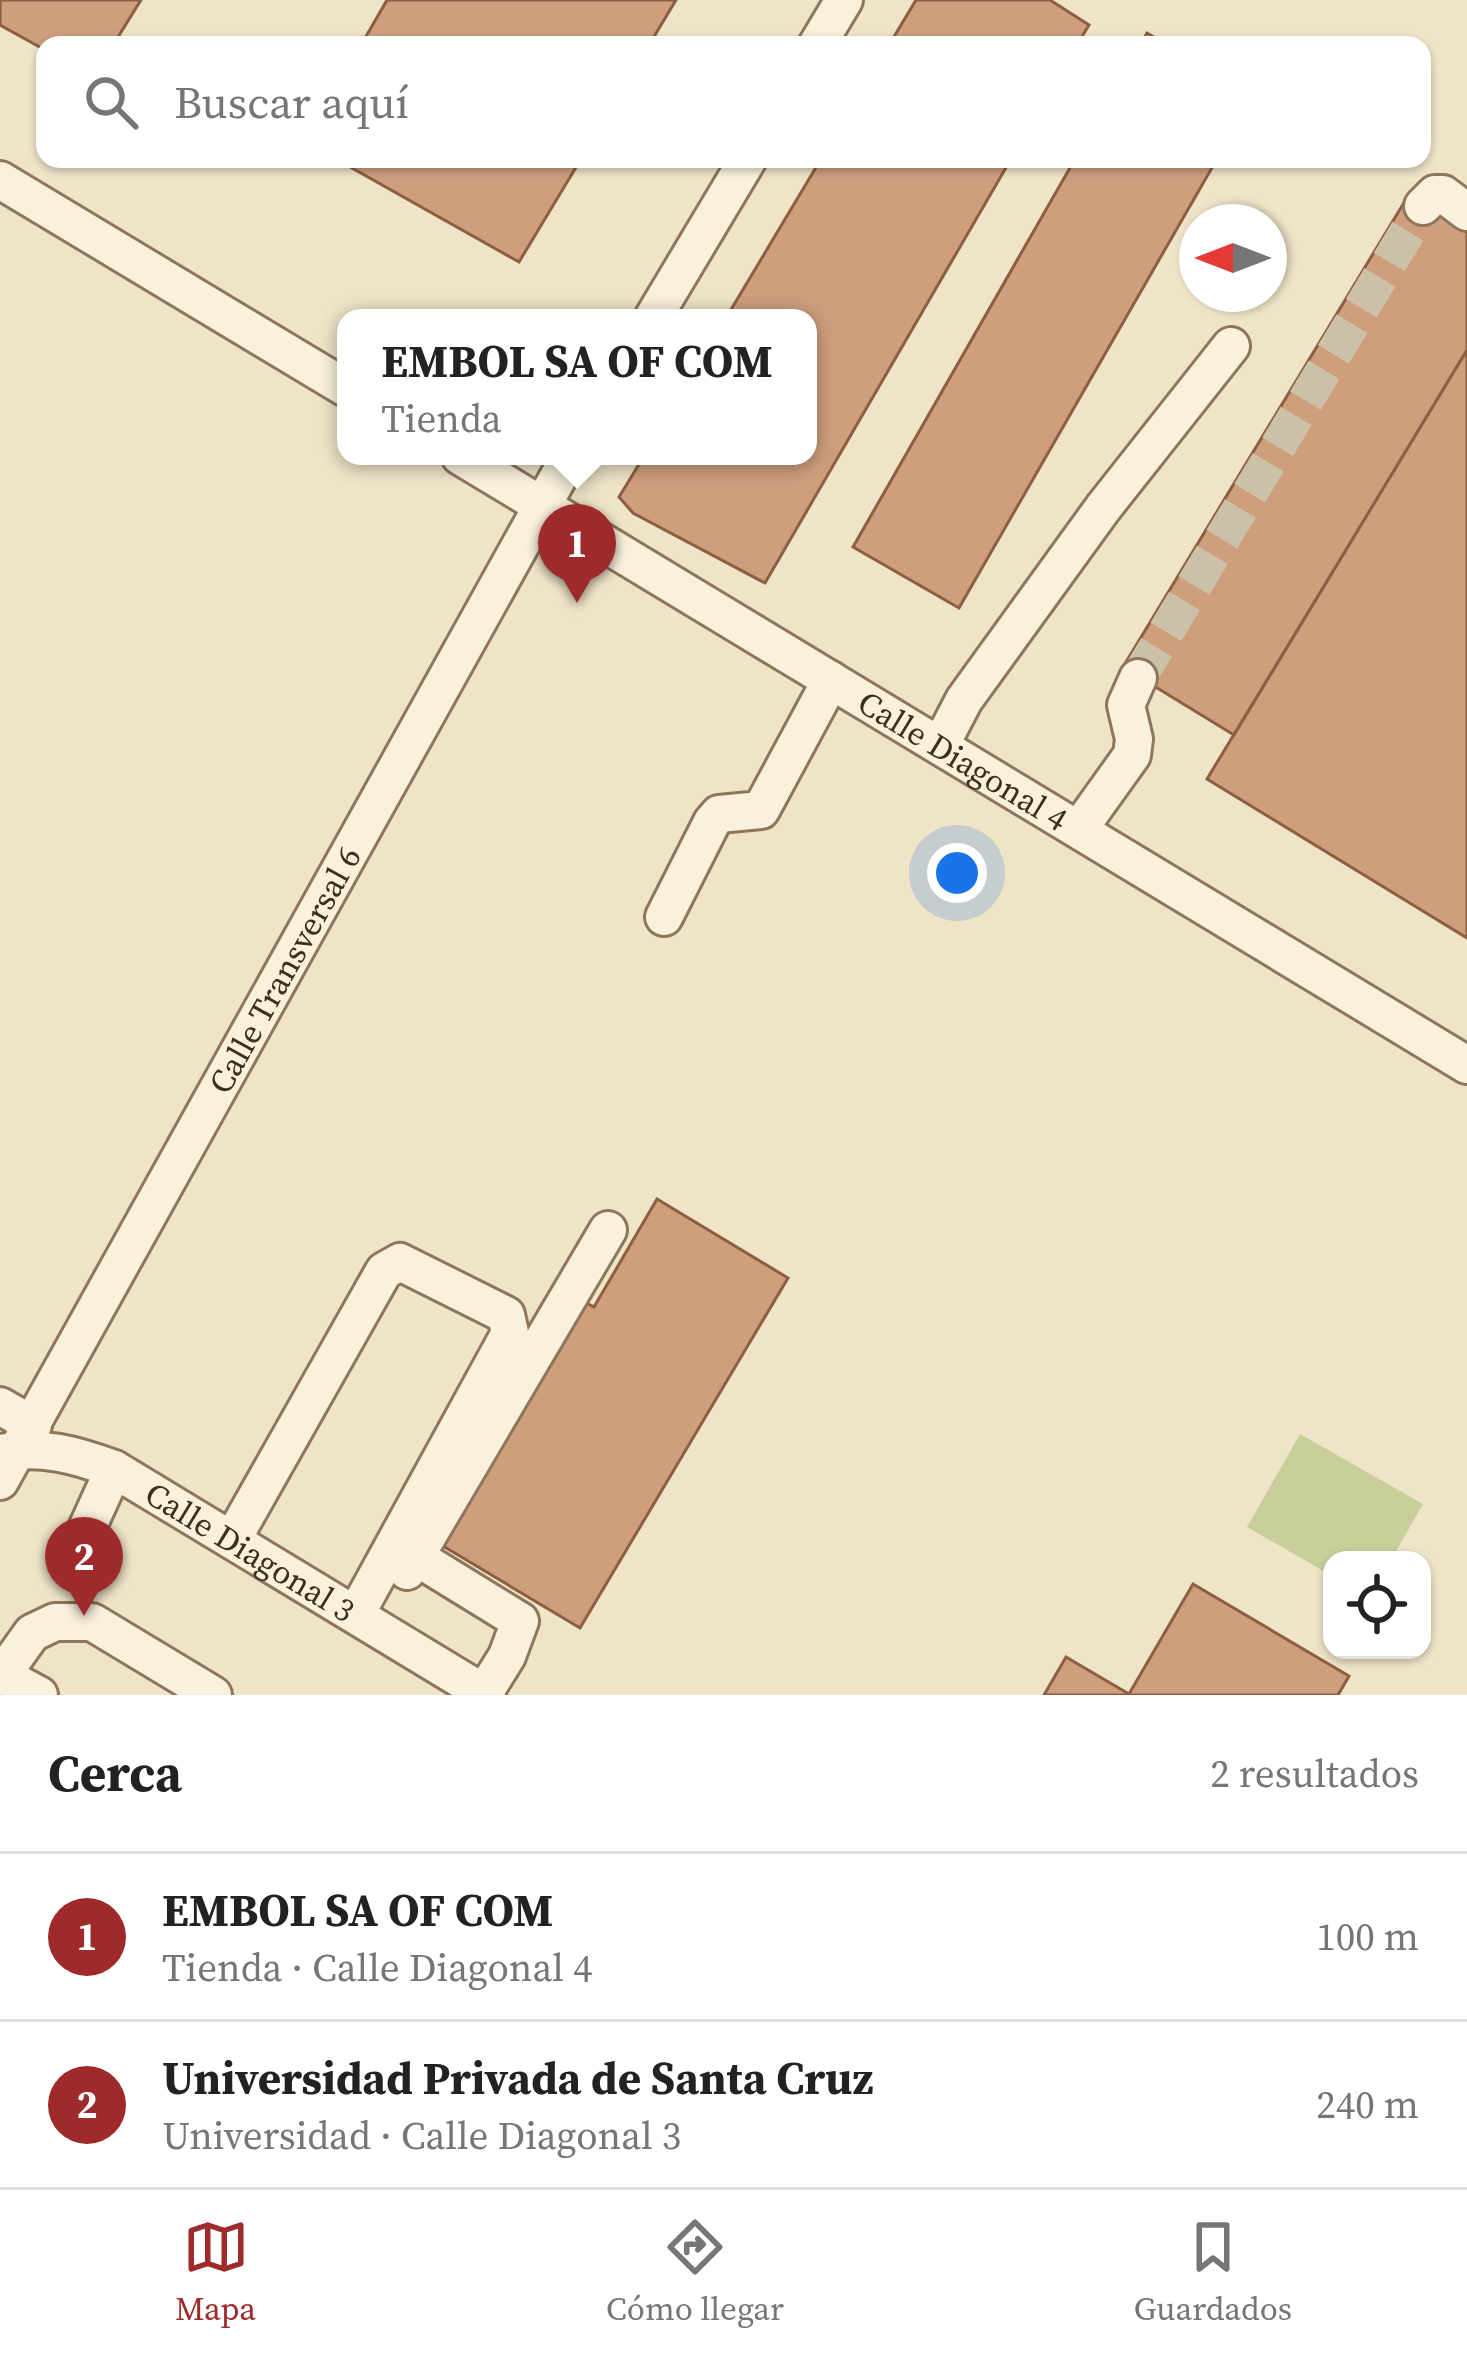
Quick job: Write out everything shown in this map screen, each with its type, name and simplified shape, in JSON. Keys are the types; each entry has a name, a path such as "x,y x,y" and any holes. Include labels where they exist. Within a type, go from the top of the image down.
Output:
{"street":[{"path":"822,36 844,0"},
{"path":"658,309 743,168"},
{"path":"0,180 337,383"},
{"path":"1423,206 1435,194 1443,194 1467,212"},
{"path":"940,746 964,700 1089,527 1231,346"},
{"name":"Calle Diagonal 4","path":"474,465 1467,1065"},
{"name":"Calle Transversal 6","path":"0,1481 17,1442 565,465"},
{"path":"1078,829 1132,755 1134,739 1126,704 1138,678"},
{"path":"664,917 719,814 761,810 830,680"},
{"path":"365,1620 416,1557 608,1230"},
{"path":"232,1540 384,1270 400,1262 506,1315 510,1333 365,1620"},
{"path":"0,1406 17,1442"},
{"name":"Calle Diagonal 3","path":"17,1442 69,1452 114,1469 485,1694"},
{"path":"73,1559 114,1469"},
{"path":"416,1557 520,1621 485,1694"},
{"path":"39,1695 1,1675 32,1634 55,1622 92,1622 213,1695"}],"green space":[{"path":"1300,1434 1423,1504 1396,1551 1323,1551 1323,1571 1247,1527"}],"building":[{"path":"0,0 141,0 119,36 36,36 36,45 0,25"},
{"path":"387,0 676,0 654,36 366,36"},
{"path":"916,0 1050,0 1089,25 1082,36 894,36"},
{"path":"352,168 576,168 519,262"},
{"path":"816,168 1006,168 765,583 633,513 619,497 639,465 817,465 817,309 731,309"},
{"path":"1070,168 1212,168 1191,204 1179,204 1179,225 959,608 853,547"},
{"path":"1408,196 1467,232 1467,350 1234,735 1123,667"},
{"path":"1467,350 1467,938 1207,779"},
{"path":"657,1199 788,1278 580,1628 438,1543 581,1300 594,1307"},
{"path":"1193,1584 1349,1676 1338,1695 1044,1695 1066,1657 1129,1694"}],"tunnel":[{"path":"1138,678 1423,206"}],"place":[{"name":"EMBOL SA OF COM","path":"577,603"},
{"name":"Universidad Privada de Santa Cruz","path":"84,1616"}]}
